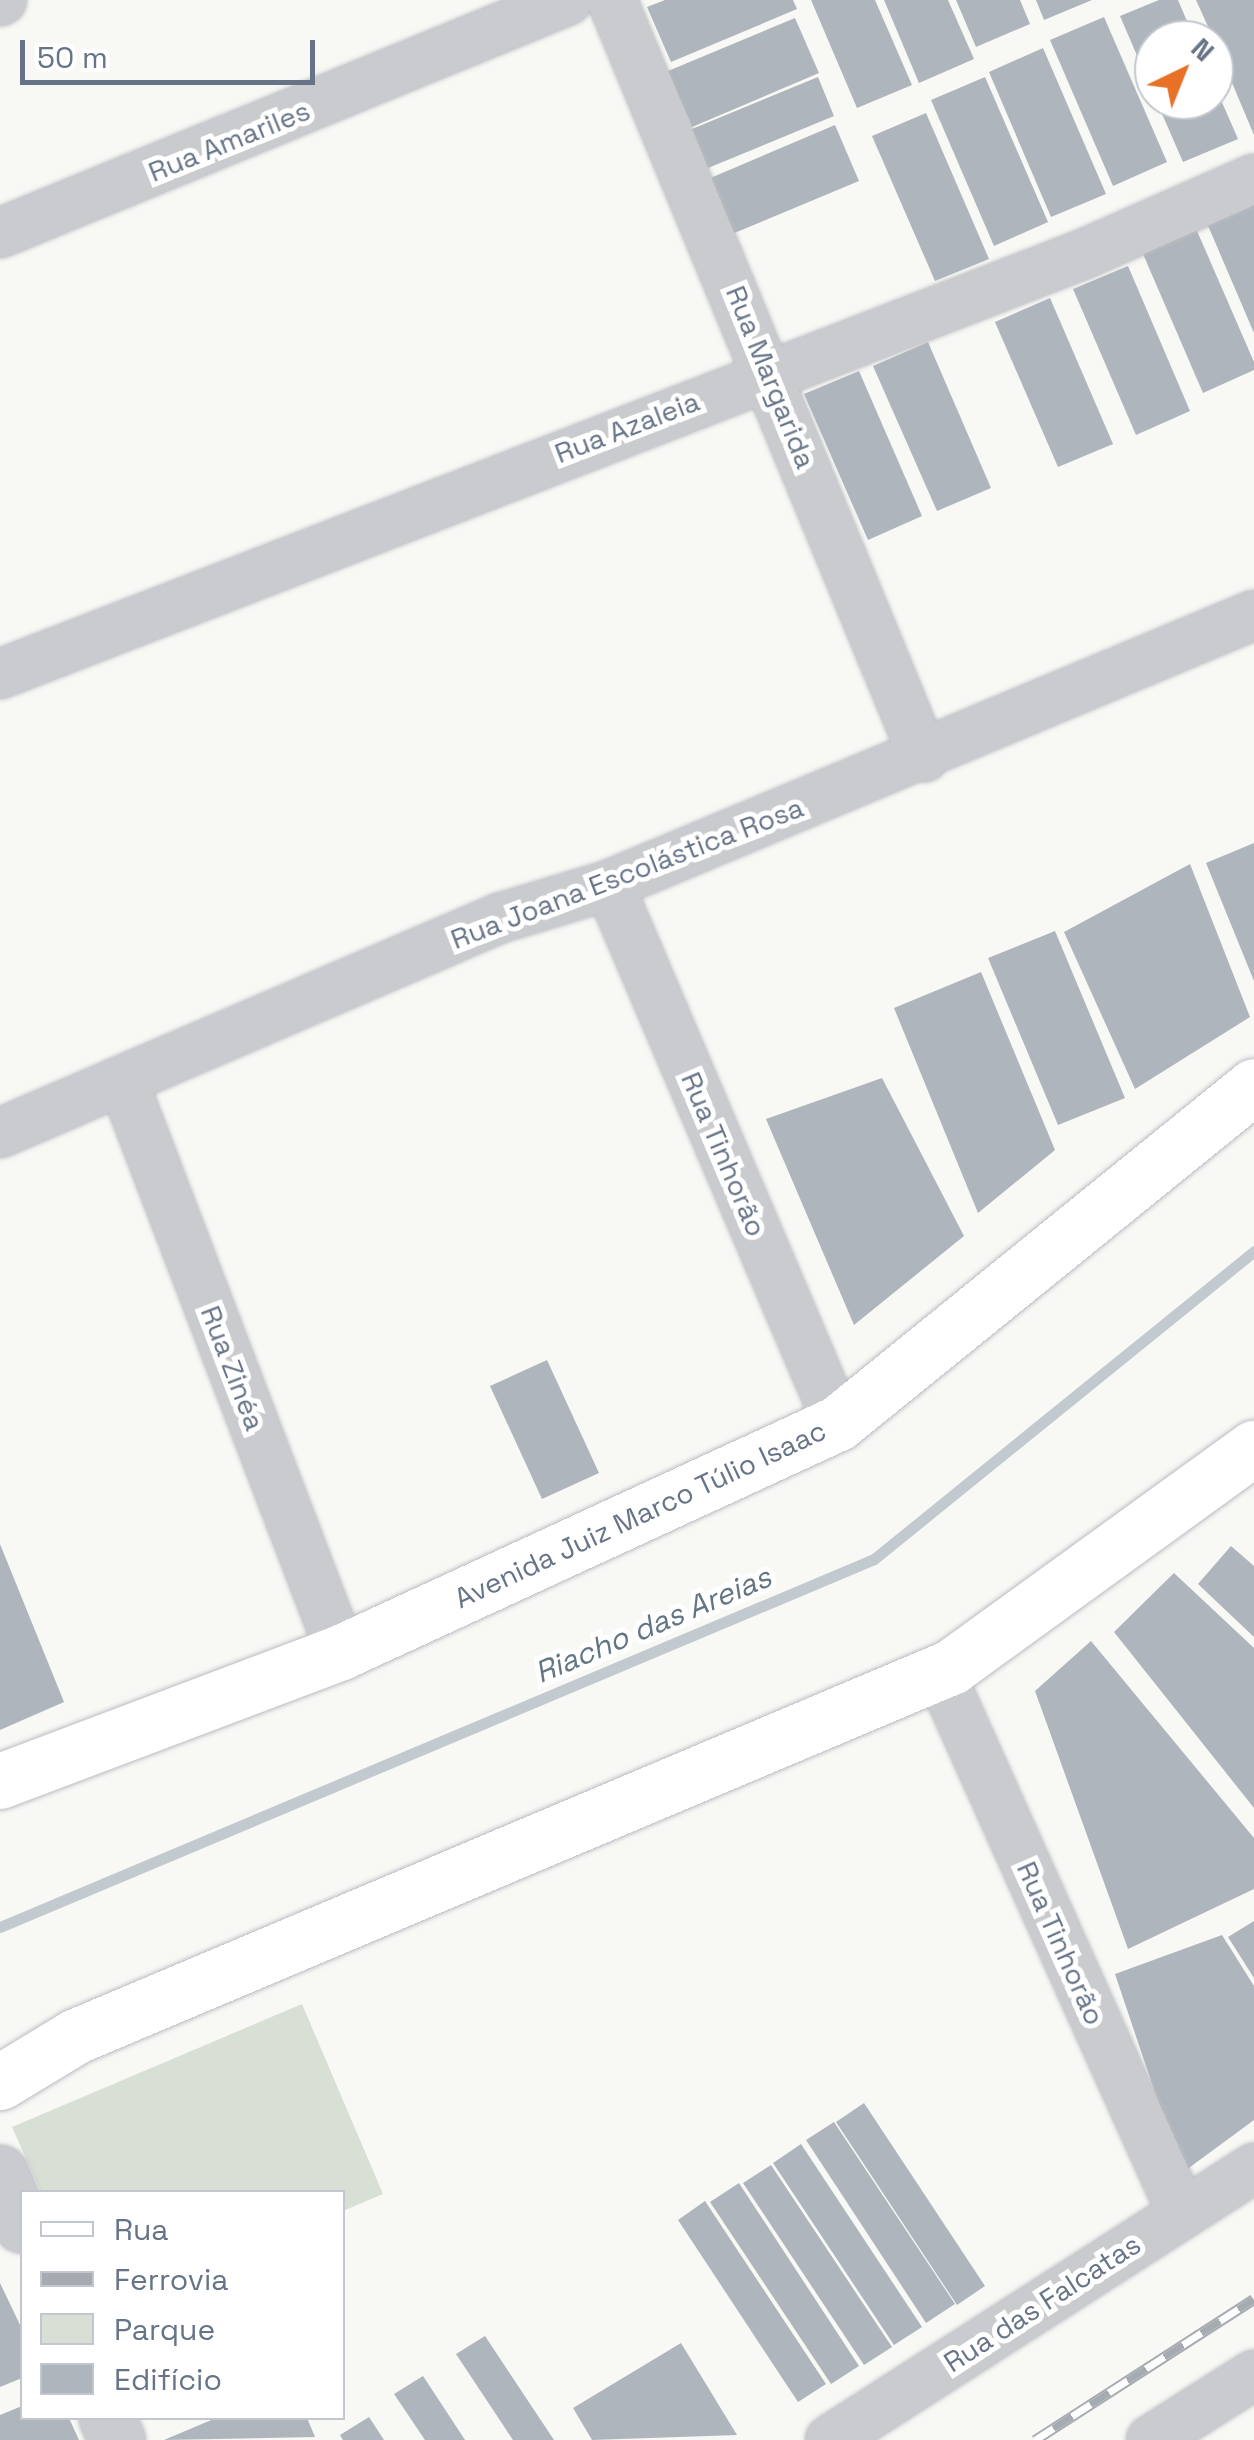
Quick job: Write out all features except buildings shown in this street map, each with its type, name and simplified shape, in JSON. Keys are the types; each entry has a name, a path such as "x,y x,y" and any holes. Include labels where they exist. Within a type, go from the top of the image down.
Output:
{"main road":[{"name":"Avenida Juiz Marco Túlio Isaac","path":"0,1780 341,1652 838,1423 1254,1086"},
{"path":"0,2082 76,2036 940,1672 1254,1448"}],"street":[{"name":"Rua Amariles","path":"0,233 568,0"},
{"name":"Rua Margarida","path":"612,0 770,371 924,757"},
{"name":"Rua Azaleia","path":"0,674 770,371 1084,254 1254,179"},
{"name":"Rua Joana Escolástica Rosa","path":"0,1134 124,1084 500,918 609,885 924,757 1254,615"},
{"name":"Rua Tinhorão","path":"609,885 838,1423"},
{"name":"Rua Zinéa","path":"124,1084 341,1652"},
{"name":"Rua Tinhorão","path":"940,1672 1182,2213"},
{"name":"Rua das Falcatas","path":"830,2440 1254,2168"},
{"path":"0,2173 20,2220"},
{"path":"1151,2440 1254,2375"}],"green space":[{"path":"302,2004 383,2194 345,2210 345,2190 40,2190 12,2127"}],"waterway":[{"name":"Riacho das Areias","path":"0,1927 874,1559 1254,1251"}],"railway":[{"path":"1035,2440 1254,2299"}]}
